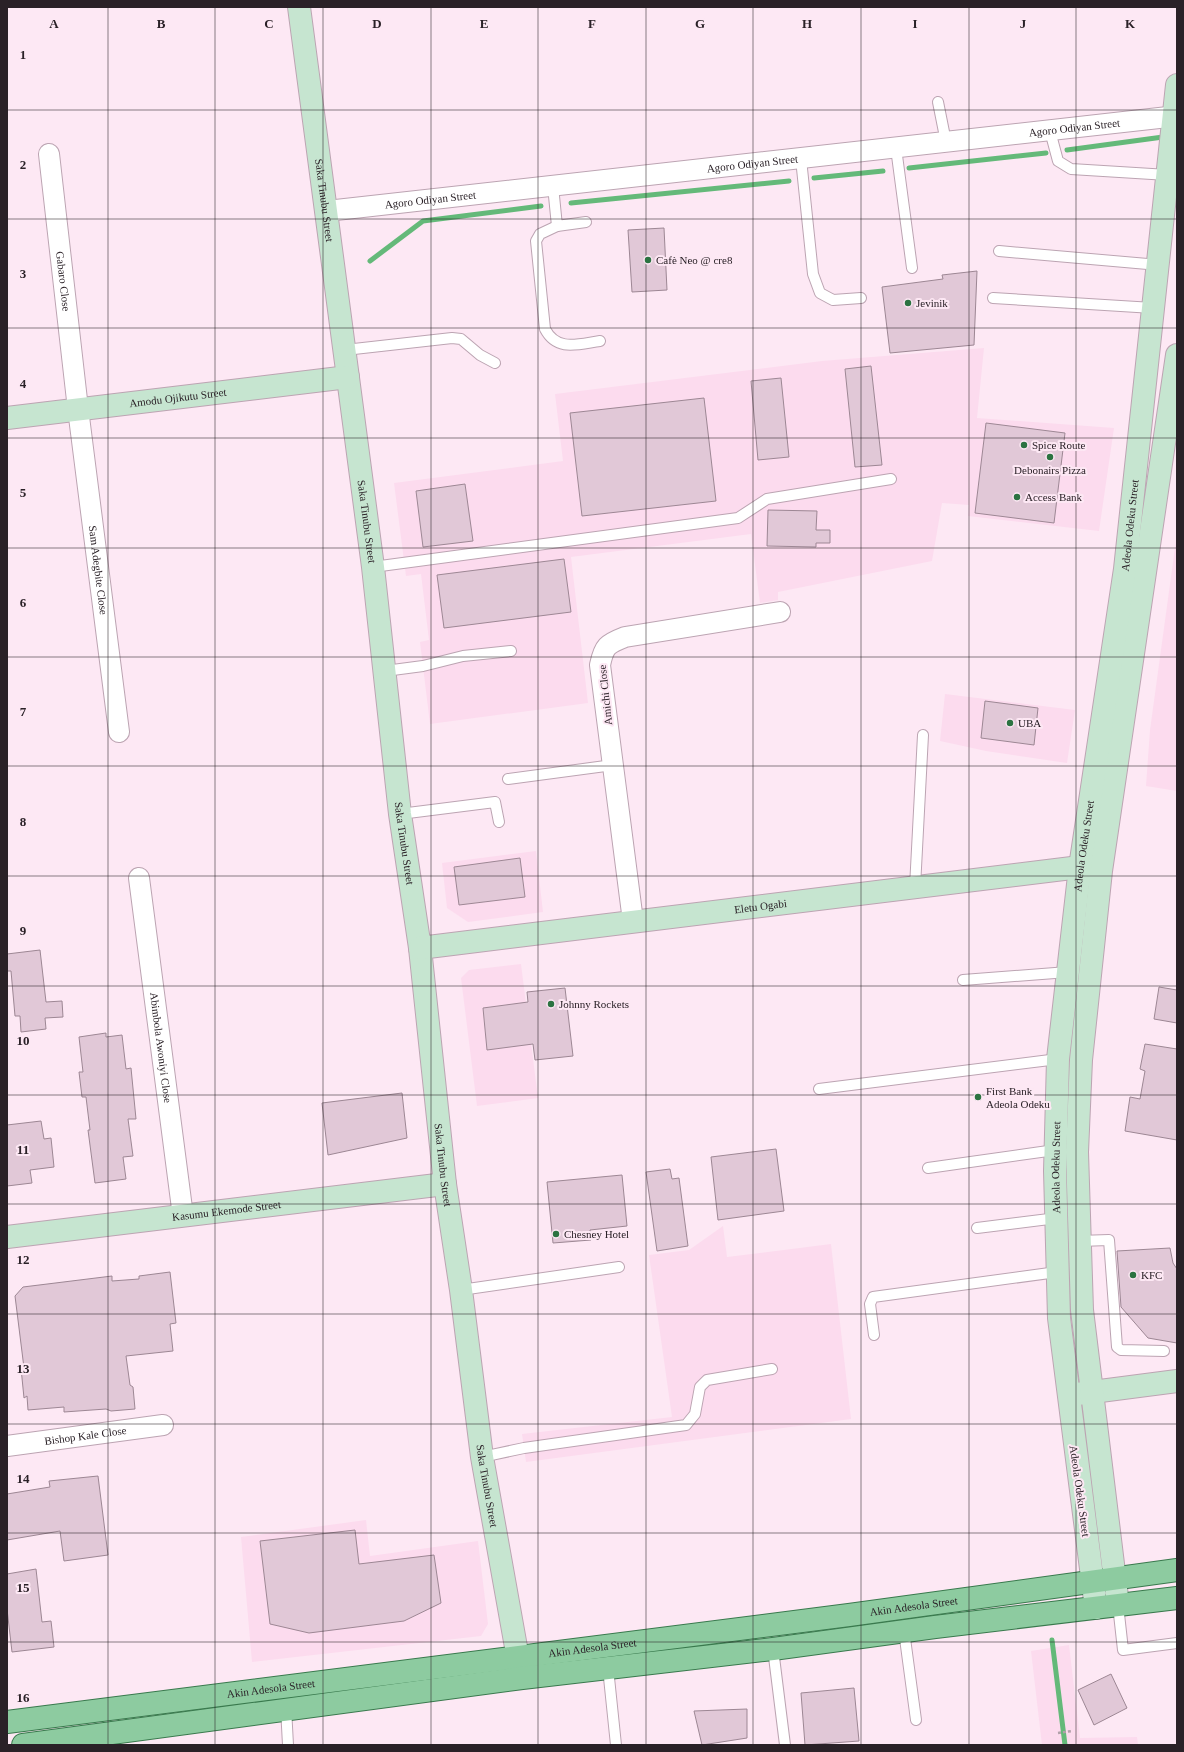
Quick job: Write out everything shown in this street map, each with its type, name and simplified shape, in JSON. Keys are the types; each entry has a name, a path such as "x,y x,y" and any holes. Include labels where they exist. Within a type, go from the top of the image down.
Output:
{"main road":[{"name":"Akin Adesola Street","path":"7,1722 849,1615 1177,1570"},
{"name":"Akin Adesola Street","path":"23,1745 286,1708 1177,1598"}],"street":[{"name":"Saka Tinubu Street","path":"299,7 373,567 400,814 420,948 445,1184 461,1290 482,1457 522,1678"},
{"name":"Adeola Odeku Street","path":"1096,1608 1059,1318 1056,1272 1057,1218 1055,1150 1058,1059 1080,867 1125,568 1159,265 1177,85"},
{"name":"Agoro Odiyan Street","path":"327,211 1175,116"},
{"name":"Gabaro Close","path":"49,154 78,409"},
{"name":"Adeola Odeku Street","path":"1118,1605 1082,1310 1077,1152 1081,1060 1101,871 1177,355"},
{"name":"Amodu Ojikutu Street","path":"7,418 348,377"},
{"name":"Sam Adegbite Close","path":"78,409 119,732"},
{"name":"Amichi Close","path":"633,921 600,665 603,650 610,643 625,637 780,612"},
{"name":"Eletu Ogabi","path":"420,948 1080,867 1101,871"},
{"name":"Abimbola Awoniyi Close","path":"140,878 183,1216"},
{"name":"Kasumu Ekemode Street","path":"7,1237 445,1184"},
{"path":"1068,1396 1177,1381"},
{"name":"Bishop Kale Close","path":"7,1446 163,1425"}],"lane":[{"path":"938,102 946,142"},
{"path":"1050,131 1058,161 1071,169 1168,175"},
{"path":"896,148 912,268"},
{"path":"801,159 813,274 820,293 833,300 861,298"},
{"path":"553,186 557,226"},
{"path":"586,222 557,226 540,234 536,241 545,329 549,337 556,343 568,345 600,342"},
{"path":"999,251 1159,265"},
{"path":"993,298 1153,308"},
{"path":"345,350 452,338 461,339 480,354 496,363"},
{"path":"373,567 738,518 767,499 890,479"},
{"path":"1125,568 1146,571"},
{"path":"385,671 423,666 463,656 511,652"},
{"path":"1104,705 1125,710"},
{"path":"916,887 923,735"},
{"path":"508,779 613,765"},
{"path":"400,814 495,802 499,822"},
{"path":"963,980 1068,972"},
{"path":"819,1089 1058,1059"},
{"path":"928,1168 1055,1150"},
{"path":"977,1228 1057,1218"},
{"path":"1079,1241 1109,1240 1117,1347 1121,1350 1164,1351"},
{"path":"461,1290 619,1268"},
{"path":"874,1335 870,1304 873,1297 1056,1272"},
{"path":"482,1457 524,1448 686,1425 695,1414 700,1387 707,1380 772,1369"},
{"path":"1118,1605 1123,1650 1177,1643"},
{"path":"904,1631 916,1720"},
{"path":"773,1649 785,1745"},
{"path":"608,1668 616,1745"},
{"path":"286,1708 288,1745"}],"path":[{"path":"1060,1732 1071,1731"}],"shaded area":[{"path":"984,348 977,418 1114,428 1099,531 968,516 969,505 942,503 932,561 778,592 778,600 760,603 751,534 571,557 588,703 430,724 420,642 429,640 421,574 406,576 394,483 563,461 555,394 822,361"},
{"path":"1177,533 1177,791 1146,786 1150,730"},
{"path":"945,694 1075,710 1067,763 986,751 940,741"},
{"path":"536,851 543,912 468,922 447,908 442,863"},
{"path":"521,964 538,1098 477,1106 461,978 469,970"},
{"path":"723,1226 727,1257 831,1244 851,1419 526,1462 522,1434 672,1417 649,1255 689,1250"},
{"path":"366,1520 370,1556 478,1541 488,1624 481,1636 252,1662 241,1537"},
{"path":"1069,1645 1080,1738 1137,1737 1138,1745 1042,1745 1031,1651"}],"building":[{"name":"Cafè Neo @ cre8","path":"664,228 667,290 632,292 628,230"},
{"path":"977,271 974,345 890,353 882,287 943,279 942,275"},
{"path":"871,366 882,465 855,467 845,369"},
{"path":"781,378 789,457 758,460 751,381"},
{"path":"704,398 716,501 582,516 570,413"},
{"path":"986,423 1065,433 1054,523 975,513"},
{"path":"465,484 473,541 423,547 416,491"},
{"path":"768,510 817,511 816,530 830,530 830,543 816,543 816,547 767,546"},
{"path":"564,559 571,612 444,628 437,575"},
{"name":"UBA","path":"985,701 1038,708 1034,745 981,738"},
{"path":"520,858 525,897 459,905 454,867"},
{"path":"40,950 46,1002 62,1001 63,1017 45,1018 46,1029 21,1032 20,1016 15,1016 11,971 7,971 7,954"},
{"path":"1159,987 1177,990 1177,1023 1154,1019"},
{"path":"565,988 573,1056 535,1060 533,1044 487,1050 483,1008 528,1002 527,992"},
{"path":"106,1033 106,1037 122,1035 126,1069 131,1068 136,1119 128,1119 133,1156 123,1157 126,1179 95,1183 88,1130 90,1130 86,1097 82,1097 79,1072 83,1072 79,1037"},
{"path":"1145,1044 1177,1049 1177,1140 1125,1131 1130,1097 1140,1099 1145,1071 1140,1069"},
{"path":"402,1093 407,1138 328,1155 322,1103"},
{"path":"41,1121 44,1139 51,1138 54,1167 30,1170 32,1183 7,1186 7,1125"},
{"path":"776,1149 784,1211 718,1220 711,1157"},
{"path":"670,1169 672,1179 679,1178 688,1246 657,1251 646,1172"},
{"path":"622,1175 627,1226 590,1230 591,1240 553,1243 547,1182"},
{"path":"1170,1248 1173,1263 1177,1269 1177,1343 1148,1338 1121,1307 1117,1251"},
{"path":"170,1272 176,1323 170,1324 173,1351 126,1356 130,1385 133,1387 135,1409 111,1411 106,1409 64,1412 64,1407 28,1410 27,1396 24,1398 21,1368 24,1368 15,1296 23,1287 112,1276 112,1281 139,1279 139,1276"},
{"path":"98,1476 108,1555 64,1561 60,1531 7,1540 7,1494 50,1487 49,1481"},
{"path":"355,1530 359,1564 434,1555 441,1603 404,1621 309,1633 270,1624 260,1541"},
{"path":"36,1569 42,1622 51,1621 54,1647 12,1652 7,1609 7,1574"},
{"path":"1111,1674 1127,1708 1094,1725 1078,1690"},
{"path":"854,1688 859,1741 805,1745 801,1693"},
{"path":"747,1709 747,1738 702,1745 694,1711"}],"waterway":[{"path":"1067,150 1163,137"},
{"path":"909,168 1046,153"},
{"path":"814,178 883,171"},
{"path":"571,203 789,181"},
{"path":"370,261 423,221 541,206"},
{"path":"1052,1640 1065,1745"}],"place":[{"name":"Cafè Neo @ cre8","path":"648,260"},
{"name":"Jevinik","path":"908,303"},
{"name":"Spice Route","path":"1024,445"},
{"name":"Debonairs Pizza","path":"1050,457"},
{"name":"Access Bank","path":"1017,497"},
{"name":"UBA","path":"1010,723"},
{"name":"Johnny Rockets","path":"551,1004"},
{"name":"First Bank Adeola Odeku","path":"978,1097"},
{"name":"Chesney Hotel","path":"556,1234"},
{"name":"KFC","path":"1133,1275"}]}
